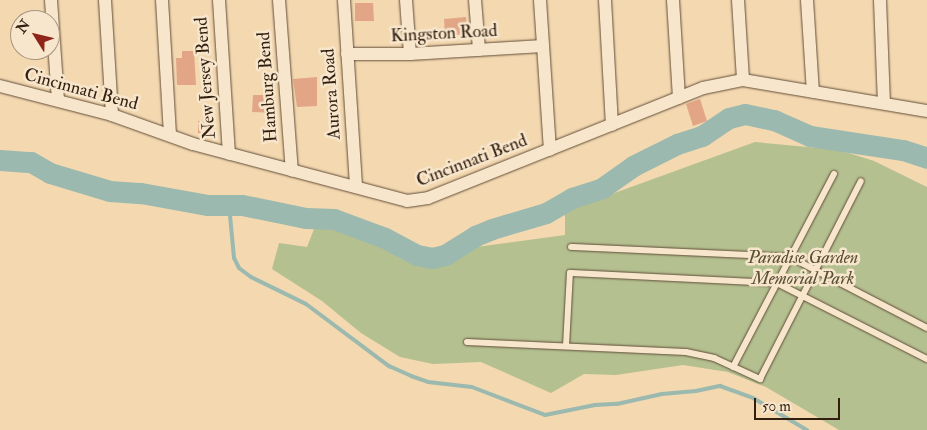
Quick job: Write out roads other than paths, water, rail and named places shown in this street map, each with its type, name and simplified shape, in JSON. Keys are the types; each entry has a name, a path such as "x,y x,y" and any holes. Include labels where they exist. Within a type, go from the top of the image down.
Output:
{"street":[{"path":"51,0 58,100"},
{"path":"105,0 112,115"},
{"path":"162,0 170,135"},
{"name":"New Jersey Bend","path":"219,0 229,154"},
{"name":"Hamburg Bend","path":"279,0 292,170"},
{"name":"Aurora Road","path":"344,0 356,186"},
{"path":"406,0 410,54"},
{"path":"475,0 479,50"},
{"path":"540,0 550,150"},
{"path":"605,0 612,125"},
{"path":"673,0 679,98"},
{"path":"738,0 743,80"},
{"path":"807,0 813,92"},
{"path":"880,0 884,103"},
{"name":"Kingston Road","path":"347,54 410,54 543,46"},
{"name":"Cincinnati Bend","path":"0,86 112,115 194,144 229,154 407,201 417,200 550,150 711,86 743,80 927,111"}],"lane":[{"path":"733,366 834,174"},
{"path":"467,342 694,353 733,366 760,379 861,181"},
{"path":"571,247 790,257 927,328"},
{"path":"566,346 570,273 776,283 927,359"}],"waterway":[{"path":"0,160 31,162 50,173 110,191 141,193 208,205 242,205 306,218 334,219 385,238 417,255 432,258 445,255 475,236 546,213 572,198 602,188 633,166 677,144 702,136 729,118 745,114 774,120 810,136 903,150 927,158"},
{"path":"229,205 234,258 239,268 251,277 306,304 389,366 411,376 428,382 472,387 545,415 595,405 617,404 662,394 696,391 720,386 753,398 807,430"}],"park label":[{"name":"Paradise Garden Memorial Park","path":"803,269"}]}
